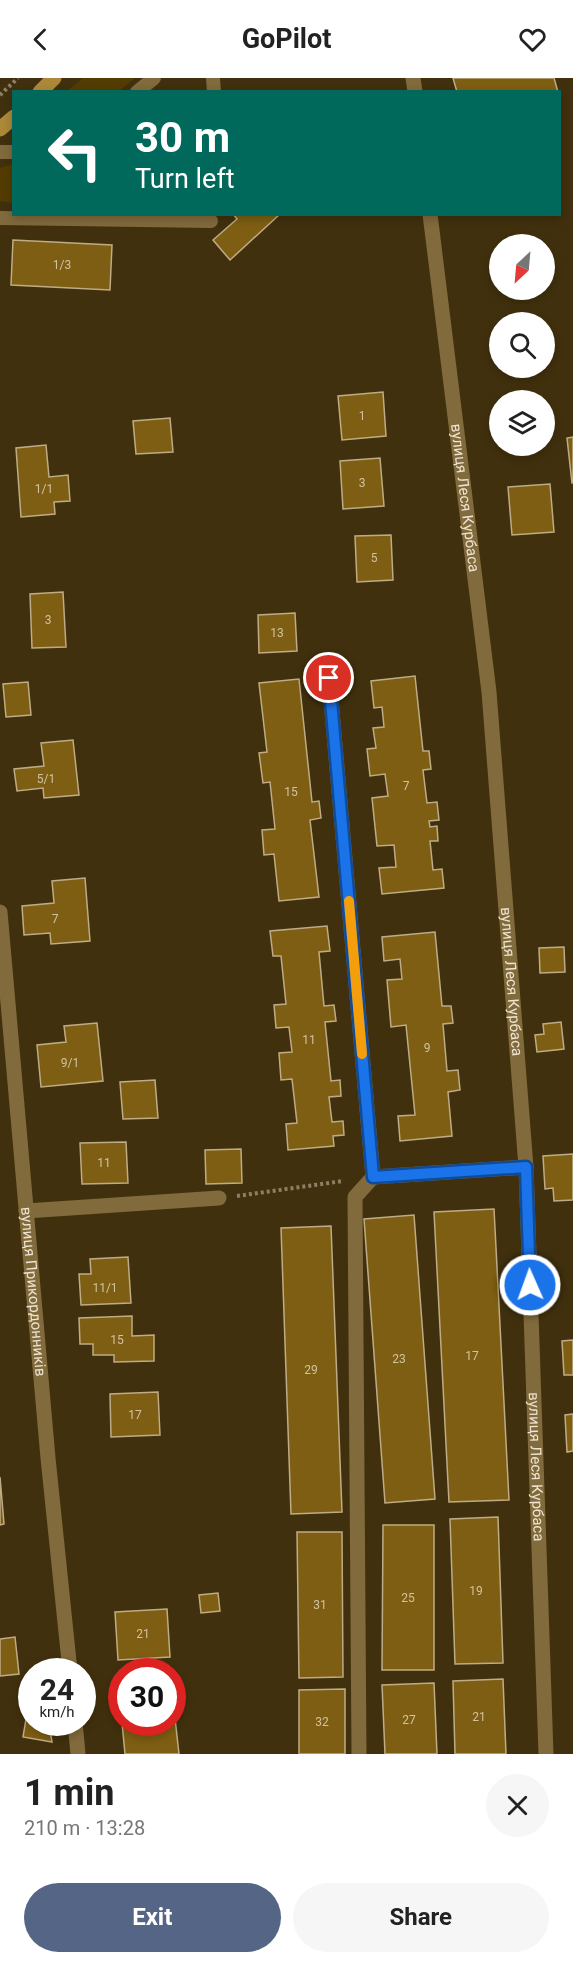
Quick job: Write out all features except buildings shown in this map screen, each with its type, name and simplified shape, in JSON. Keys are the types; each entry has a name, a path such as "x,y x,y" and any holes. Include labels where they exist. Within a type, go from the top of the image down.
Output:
{"main road":[{"path":"42,90 54,78"},
{"path":"0,129 12,119"}],"street":[{"name":"вулиця Леся Курбаса","path":"430,216 489,693 526,1167 546,1754"},
{"path":"329,678 373,1177"},
{"name":"вулиця Прикордонників","path":"0,912 48,1458 69,1658"},
{"path":"359,1754 354,1197 373,1177 526,1167"},
{"path":"27,1210 219,1198"},
{"path":"76,1736 78,1754"}],"lane":[{"path":"140,90 154,78"},
{"path":"0,218 108,217 211,221"}],"path":[{"path":"0,95 18,78"},
{"path":"219,1198 373,1177"}],"shaded area":[{"path":"83,78 135,78 120,90 68,90"},
{"path":"12,164 12,203 0,201 0,168"}],"slow traffic":[{"path":"349,901 362,1054"}],"route":[{"path":"329,678 373,1177 526,1167 530,1285"}]}
